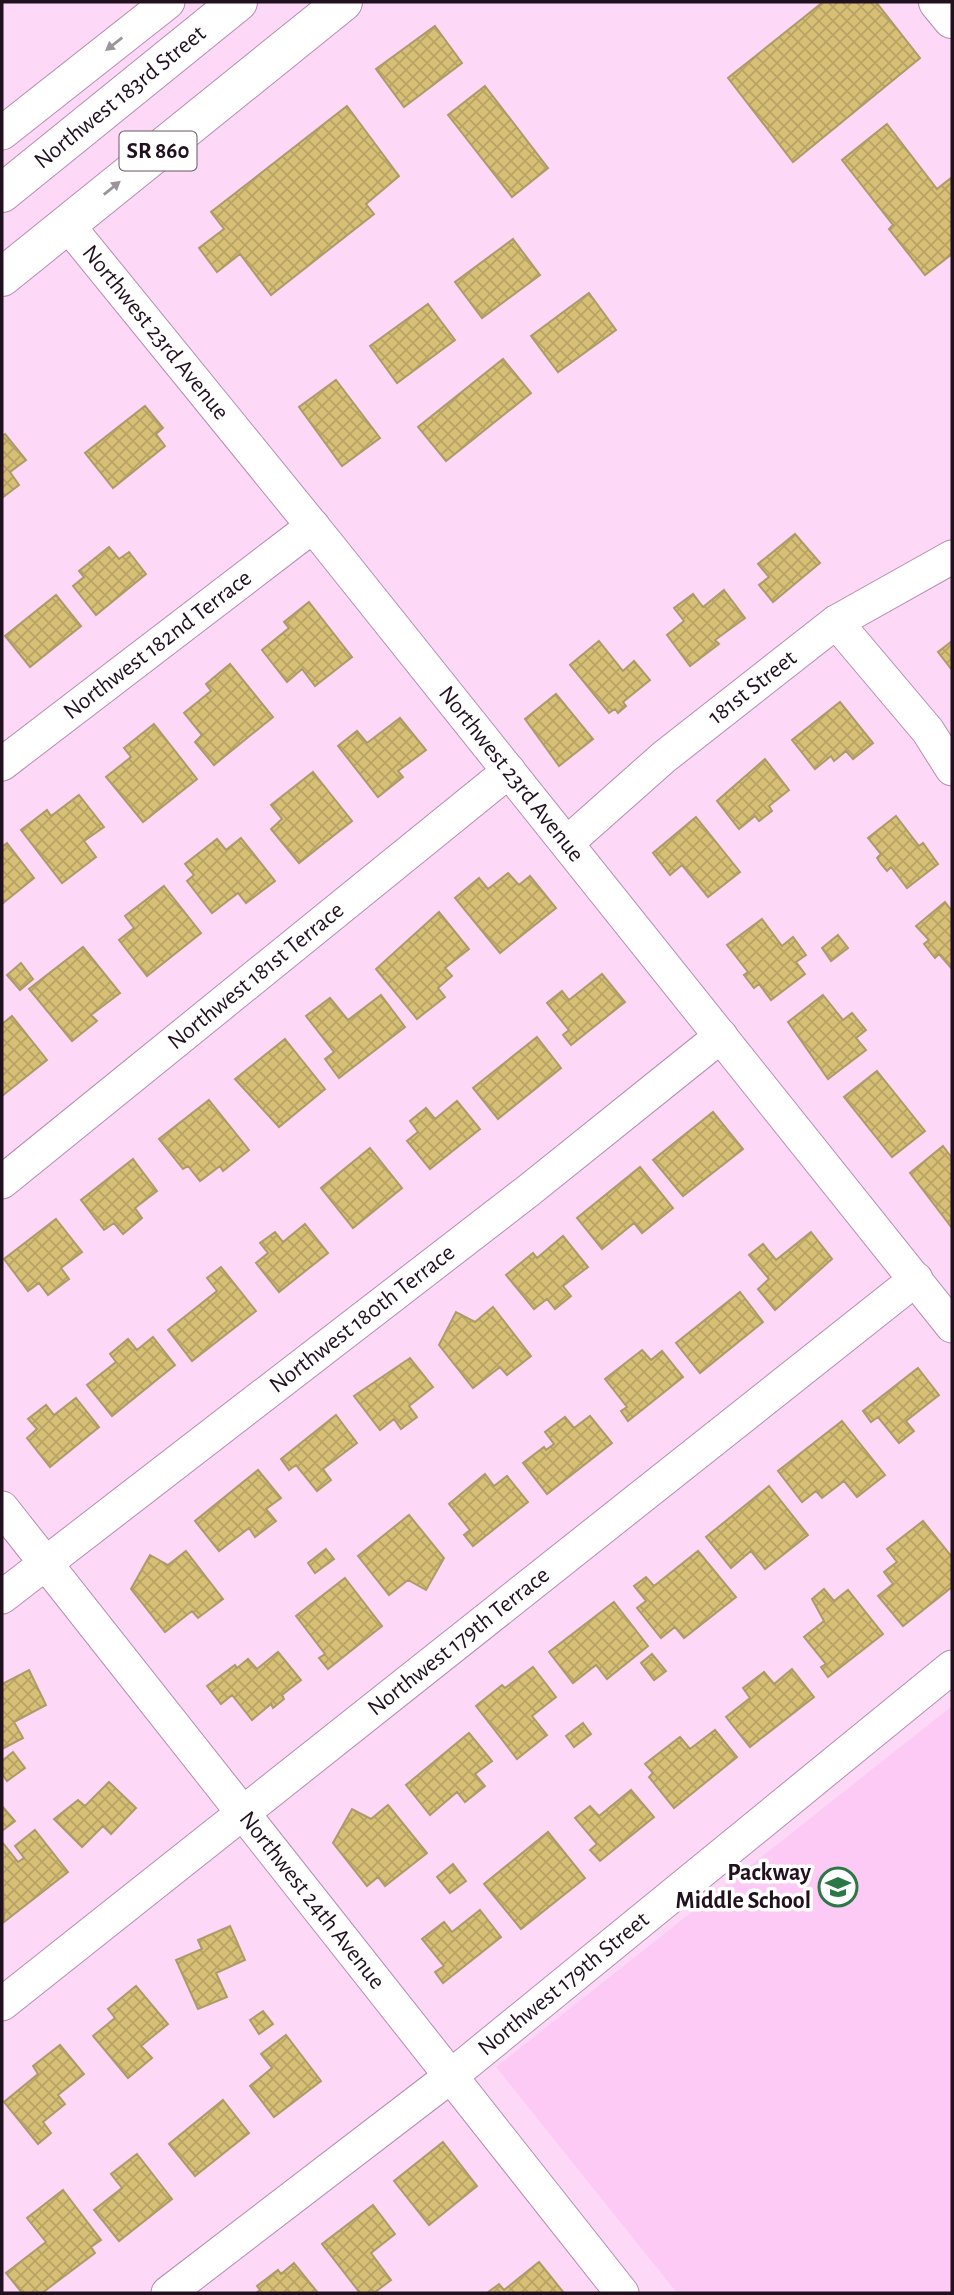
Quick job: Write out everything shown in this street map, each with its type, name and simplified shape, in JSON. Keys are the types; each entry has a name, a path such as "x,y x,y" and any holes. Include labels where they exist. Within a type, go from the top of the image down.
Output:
{"main road":[{"name":"Northwest 183rd Street","path":"2,193 238,2"},
{"name":"SR 860","path":"2,277 343,2"},
{"path":"938,2 952,19"}],"street":[{"path":"2,133 167,2"},
{"name":"Northwest 23rd Avenue","path":"67,224 313,526 952,1326"},
{"name":"Northwest 182nd Terrace","path":"2,764 313,526"},
{"name":"181st Street","path":"567,843 664,757 836,622 952,557"},
{"path":"836,622 929,731 952,769"},
{"name":"Northwest 181st Terrace","path":"2,1182 509,771"},
{"name":"Northwest 180th Terrace","path":"2,1597 528,1191 721,1036"},
{"name":"Northwest 179th Terrace","path":"2,2004 916,1279"},
{"name":"Northwest 24th Avenue","path":"2,1508 622,2293"},
{"name":"Northwest 179th Street","path":"168,2293 451,2076 952,1667"}],"shaded area":[{"name":"Packway Middle School","path":"952,1706 952,2293 677,2293 496,2067"}],"building":[{"path":"823,2 876,2 920,58 793,162 728,78"},
{"path":"435,26 462,63 404,107 376,69"},
{"path":"485,86 548,168 512,197 448,115"},
{"path":"347,106 399,176 366,204 374,214 271,295 240,254 217,272 199,248 224,229 211,212"},
{"path":"887,124 937,189 952,177 952,254 925,275 889,229 893,225 842,160"},
{"path":"513,239 540,275 482,318 455,282"},
{"path":"589,293 616,330 558,372 531,336"},
{"path":"428,304 455,340 397,383 370,346"},
{"path":"503,359 531,393 446,461 418,427"},
{"path":"336,380 380,438 342,466 299,407"},
{"path":"145,406 163,428 156,434 165,446 113,488 85,453"},
{"path":"5,434 26,460 10,472 19,485 2,498 2,436"},
{"path":"795,534 820,563 773,602 759,585 769,577 758,564"},
{"path":"109,547 119,559 129,552 146,574 96,615 73,586 84,577 79,571"},
{"path":"724,590 745,618 715,640 719,644 690,666 667,635 684,621 674,608 693,594 703,607"},
{"path":"56,595 81,626 30,667 5,636"},
{"path":"309,602 352,657 315,686 302,669 287,682 262,650 289,628 284,622"},
{"path":"599,641 623,671 634,661 650,680 623,702 626,706 618,713 615,709 609,713 570,665"},
{"path":"952,641 952,670 938,652"},
{"path":"230,664 273,717 214,765 195,742 202,735 184,713 211,691 206,684"},
{"path":"556,694 593,739 559,766 525,719"},
{"path":"840,702 873,743 853,759 846,751 834,761 831,756 815,769 792,740"},
{"path":"400,718 426,750 398,771 403,777 378,797 338,746 357,731 367,743"},
{"path":"154,724 197,779 143,822 106,777 131,757 124,748"},
{"path":"765,759 789,790 769,806 772,811 759,821 755,816 739,829 717,801"},
{"path":"313,772 352,821 299,863 271,829 282,819 271,805"},
{"path":"79,795 104,827 84,841 96,857 62,883 21,830 47,810 51,816"},
{"path":"896,816 919,846 923,843 938,864 907,888 891,867 887,871 881,864 877,858 881,854 868,838"},
{"path":"696,817 740,872 708,897 682,865 670,875 653,853"},
{"path":"241,838 275,881 246,903 238,893 212,913 187,881 194,875 185,864 217,839 226,850"},
{"path":"7,843 34,878 2,904 2,847"},
{"path":"508,873 519,885 530,876 556,908 500,953 455,898 479,878 488,889"},
{"path":"164,886 201,933 147,976 119,940 134,928 125,916"},
{"path":"945,902 952,911 952,969 939,954 935,958 924,944 929,940 916,926"},
{"path":"439,912 469,949 445,968 452,976 438,988 445,997 417,1019 376,969"},
{"path":"762,919 782,946 793,937 806,955 796,962 805,974 771,1000 759,984 754,988 744,975 748,972 727,945"},
{"path":"838,935 848,948 831,961 822,948"},
{"path":"83,947 120,993 91,1015 97,1021 72,1041 29,989"},
{"path":"21,963 33,979 20,990 7,975"},
{"path":"602,974 625,1002 571,1045 563,1035 569,1030 547,1003 562,991 569,1000"},
{"path":"381,995 405,1027 339,1078 325,1059 334,1052 306,1016 330,998 348,1020"},
{"path":"823,995 843,1020 852,1013 866,1030 856,1038 866,1050 828,1079 788,1022"},
{"path":"12,1016 47,1060 2,1096 2,1024"},
{"path":"537,1037 561,1068 498,1119 473,1088"},
{"path":"285,1039 325,1089 279,1127 235,1079"},
{"path":"877,1071 925,1131 892,1157 844,1097"},
{"path":"209,1100 249,1150 223,1171 220,1166 200,1181 188,1166 183,1169 159,1139"},
{"path":"457,1101 480,1129 430,1169 407,1141 418,1132 410,1121 426,1108 435,1119"},
{"path":"713,1112 743,1149 683,1196 653,1160"},
{"path":"943,1146 952,1158 952,1228 910,1173"},
{"path":"370,1148 402,1188 353,1228 321,1188"},
{"path":"133,1159 157,1191 135,1208 142,1218 123,1234 114,1223 104,1230 81,1200"},
{"path":"640,1167 673,1208 642,1233 634,1223 602,1249 577,1218"},
{"path":"56,1219 82,1252 61,1268 69,1279 48,1295 39,1283 28,1291 4,1259"},
{"path":"305,1224 328,1253 279,1292 256,1263 268,1253 260,1243 275,1232 283,1242"},
{"path":"811,1232 832,1259 775,1310 758,1289 769,1279 749,1255 763,1244 776,1260"},
{"path":"563,1236 588,1267 563,1286 571,1296 555,1309 547,1299 534,1309 506,1275 533,1253 537,1258"},
{"path":"221,1267 256,1311 192,1361 168,1330 217,1291 207,1278"},
{"path":"740,1292 763,1322 700,1373 676,1343"},
{"path":"493,1307 531,1356 507,1375 500,1367 473,1388 439,1345 456,1312 475,1322"},
{"path":"153,1337 175,1365 112,1416 87,1385 116,1362 110,1354 128,1339 137,1350"},
{"path":"642,1350 651,1360 662,1351 683,1377 628,1421 621,1411 627,1407 605,1379"},
{"path":"410,1358 433,1387 409,1406 417,1417 401,1429 394,1419 380,1430 354,1396"},
{"path":"918,1368 939,1395 906,1421 914,1431 899,1443 878,1417 871,1422 863,1411"},
{"path":"76,1398 99,1427 50,1467 27,1438 37,1429 28,1419 46,1405 54,1415"},
{"path":"336,1415 357,1443 323,1469 331,1480 317,1491 296,1465 289,1470 281,1459"},
{"path":"590,1416 612,1443 547,1494 523,1463 544,1447 546,1450 554,1444 545,1432 565,1417 574,1428"},
{"path":"842,1421 885,1475 857,1497 844,1481 822,1498 816,1491 802,1502 778,1471"},
{"path":"258,1470 281,1498 266,1509 276,1521 255,1537 249,1528 219,1551 195,1521"},
{"path":"485,1474 494,1486 507,1476 528,1502 473,1546 464,1535 470,1530 449,1504"},
{"path":"769,1486 808,1535 765,1569 751,1551 731,1568 706,1537"},
{"path":"409,1515 444,1558 426,1590 408,1580 389,1595 358,1556"},
{"path":"923,1521 952,1557 952,1587 903,1626 878,1596 893,1584 884,1572 897,1562 887,1549"},
{"path":"326,1549 334,1559 315,1573 308,1563"},
{"path":"186,1551 223,1599 198,1618 192,1611 165,1632 131,1589 150,1555 168,1565"},
{"path":"698,1551 736,1597 684,1638 675,1627 661,1638 637,1608 646,1601 634,1586 646,1577 654,1586"},
{"path":"345,1578 382,1626 328,1669 319,1658 325,1654 296,1616"},
{"path":"824,1589 834,1601 848,1590 883,1634 828,1677 821,1667 826,1664 804,1637 824,1621 812,1599"},
{"path":"614,1602 648,1646 607,1679 596,1665 573,1683 549,1652"},
{"path":"278,1652 301,1680 282,1695 284,1699 273,1708 271,1704 252,1720 232,1695 221,1704 207,1686 235,1665 237,1668 248,1659 257,1669"},
{"path":"652,1654 666,1671 654,1680 641,1663"},
{"path":"533,1667 556,1697 532,1716 547,1735 517,1759 476,1706 502,1685 505,1688"},
{"path":"792,1669 814,1697 750,1747 726,1717 750,1698 743,1688 764,1672 774,1684"},
{"path":"29,1670 46,1705 14,1722 23,1738 2,1749 2,1684"},
{"path":"583,1723 591,1734 574,1747 566,1736"},
{"path":"715,1730 737,1757 674,1808 649,1777 653,1773 645,1764 680,1737 690,1749"},
{"path":"469,1733 492,1761 475,1774 485,1786 465,1802 457,1792 430,1815 406,1785"},
{"path":"13,1752 25,1768 7,1781 2,1774 2,1761"},
{"path":"109,1782 136,1808 111,1834 103,1826 82,1847 54,1819 78,1800 85,1806"},
{"path":"631,1790 654,1817 600,1861 590,1850 597,1844 575,1818 590,1806 599,1816"},
{"path":"388,1805 427,1853 385,1886 378,1877 367,1886 333,1843 352,1809 371,1819"},
{"path":"2,1806 15,1821 2,1831"},
{"path":"35,1830 68,1872 4,1922 2,1842 18,1862 24,1858 15,1846"},
{"path":"548,1832 585,1878 521,1929 484,1884"},
{"path":"453,1864 466,1881 450,1893 437,1877"},
{"path":"480,1910 501,1937 443,1983 435,1972 444,1966 422,1939 444,1922 452,1932"},
{"path":"230,1926 245,1960 216,1973 227,1997 198,2009 176,1960 202,1949 198,1940"},
{"path":"136,1986 168,2024 141,2046 152,2058 128,2078 93,2036 115,2018 108,2009"},
{"path":"263,2011 273,2024 259,2034 250,2020"},
{"path":"286,2035 321,2081 274,2117 250,2086 272,2068 261,2054"},
{"path":"60,2045 84,2074 58,2095 65,2104 43,2122 51,2133 38,2144 4,2102 38,2074 33,2066"},
{"path":"223,2100 249,2133 195,2176 169,2144"},
{"path":"443,2142 477,2186 429,2225 394,2181"},
{"path":"137,2154 172,2199 119,2241 94,2210 122,2188 111,2174"},
{"path":"63,2190 101,2240 91,2247 95,2253 42,2293 22,2293 6,2273 46,2242 27,2218"},
{"path":"373,2205 395,2234 371,2253 391,2280 374,2293 360,2293 322,2244"},
{"path":"539,2262 564,2293 487,2293 499,2284 504,2290"},
{"path":"294,2263 318,2293 256,2293 260,2290 257,2286 278,2270 281,2274"}],"place":[{"name":"Packway Middle School","path":"838,1887"}]}
